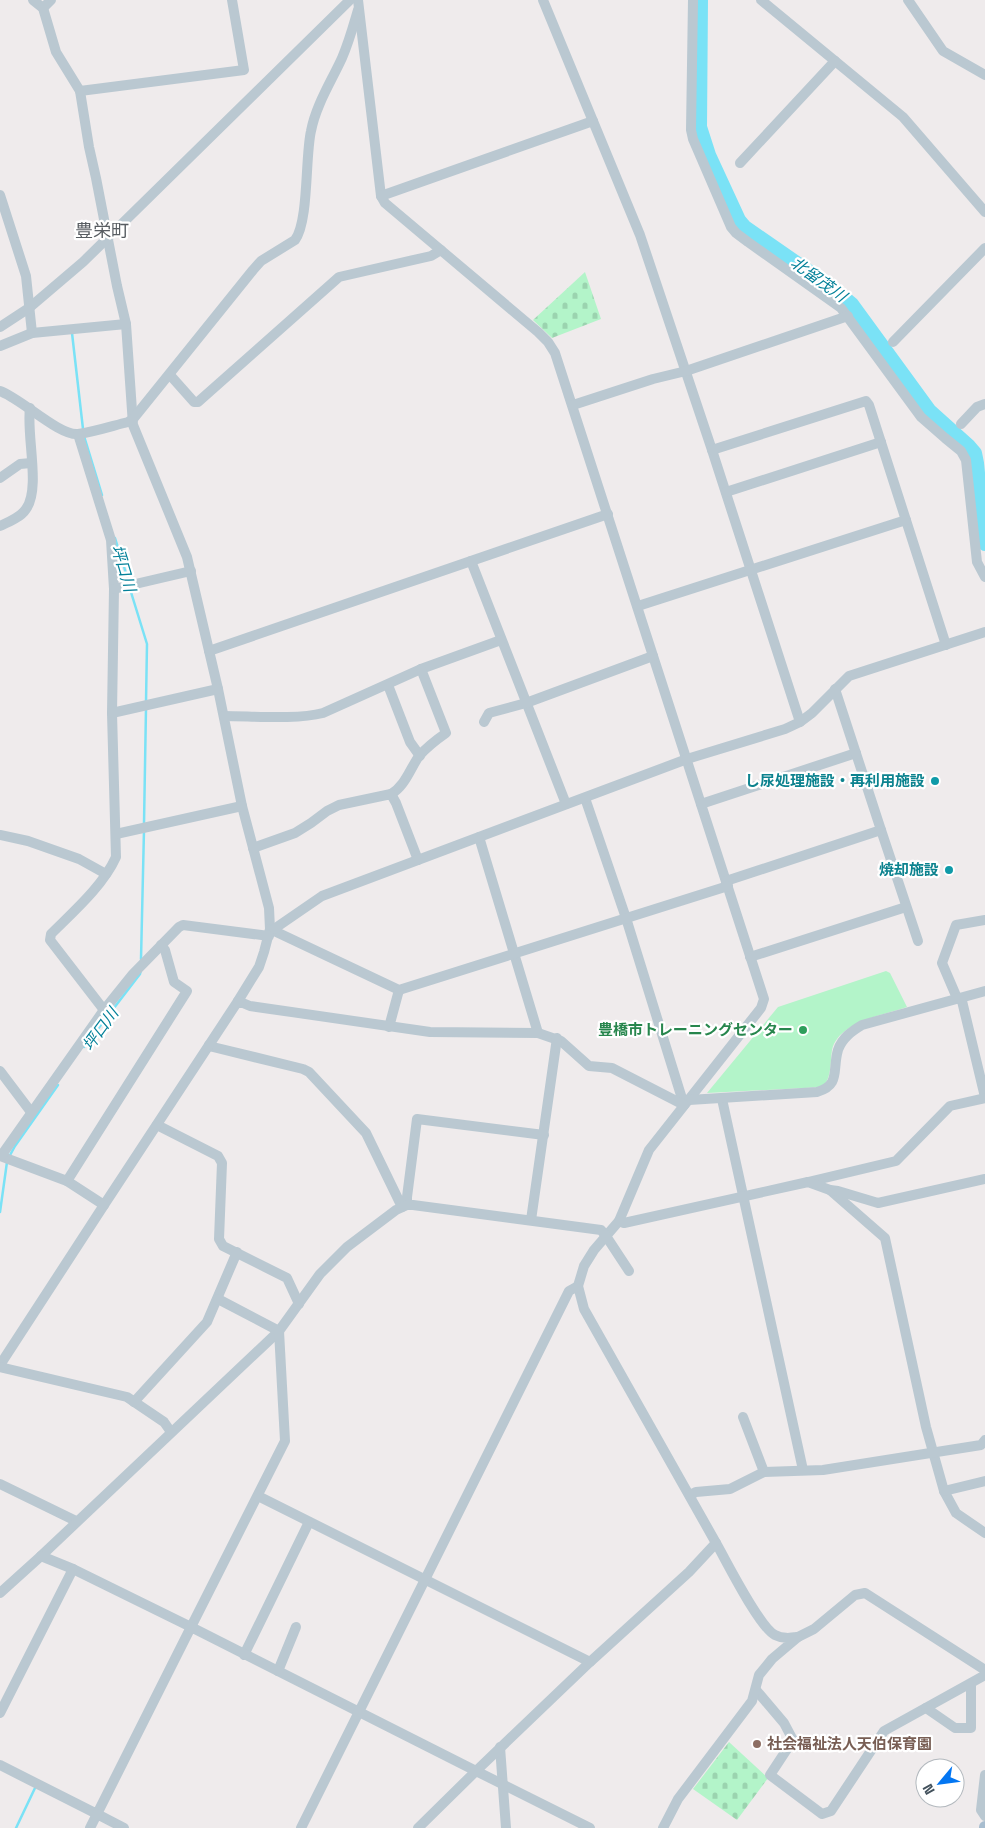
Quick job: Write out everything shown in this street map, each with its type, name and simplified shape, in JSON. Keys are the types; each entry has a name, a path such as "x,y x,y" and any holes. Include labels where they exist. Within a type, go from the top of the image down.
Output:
{"street":[{"path":"33,0 43,8 56,52 80,91 89,147 126,324 133,425 187,556 224,716 242,806 269,908 271,931 259,967 238,1001 0,1366 127,1397 164,1422 171,1432"},
{"path":"43,8 51,0"},
{"path":"80,91 244,70 232,0"},
{"path":"543,0 640,235 800,722"},
{"path":"693,0 691,130 693,139 731,227 748,242 841,308 921,417 961,451 966,460 977,562 985,577"},
{"path":"761,0 903,117 985,212"},
{"path":"908,0 943,51 985,75"},
{"path":"356,2 381,196 385,203 538,332 555,353 764,999 761,1008 649,1150 619,1222 594,1250 584,1266 578,1286 584,1309 757,1614 767,1628 775,1635 787,1639 798,1637"},
{"path":"0,327 29,308 83,262 356,2"},
{"path":"0,391 30,408 67,433 78,434 128,422 133,419 253,270 261,262 295,240 298,235 303,213 310,133 314,115 349,42 356,2"},
{"path":"740,163 835,61"},
{"path":"381,196 594,121"},
{"path":"0,196 26,276 32,333"},
{"path":"893,342 985,248"},
{"path":"170,375 194,402 198,402 339,277 431,256 441,250"},
{"path":"573,405 653,379 686,371 848,316"},
{"path":"0,346 32,333 126,324"},
{"path":"712,450 866,400 946,645"},
{"path":"961,424 977,407 985,404"},
{"path":"1,522 26,510 33,492 30,408"},
{"path":"78,434 111,540 114,589 112,713 116,857 106,874 83,902 50,934 50,940 104,1010"},
{"path":"726,492 881,442"},
{"path":"0,478 20,464 31,463"},
{"path":"209,651 608,514"},
{"path":"638,606 906,520"},
{"path":"471,561 566,804"},
{"path":"114,589 190,571"},
{"path":"271,931 322,896 687,759 784,729 800,722 812,713 849,676 857,672 985,632"},
{"path":"224,716 314,715 421,669 501,640"},
{"path":"484,722 488,713 526,703 653,656"},
{"path":"253,848 295,832 339,805 390,794 399,789 429,745 446,733 421,669"},
{"path":"388,684 410,742 420,756"},
{"path":"112,713 218,689"},
{"path":"835,689 918,941"},
{"path":"701,804 856,753"},
{"path":"390,794 396,803 418,860"},
{"path":"584,798 626,918 686,1102"},
{"path":"116,834 242,806"},
{"path":"104,1205 66,1181 4,1158 31,1112 104,1010 141,966 183,925 271,931 399,990 626,918 881,830"},
{"path":"0,835 79,858 106,874"},
{"path":"480,837 538,1033"},
{"path":"750,957 906,907"},
{"path":"619,1222 808,1182 896,1161 950,1106 985,1098 962,1001 957,998 942,963 956,925 985,920"},
{"path":"66,1181 187,991 174,982 165,950 161,945"},
{"path":"389,1026 399,990"},
{"path":"238,1001 250,1006 430,1032 538,1033 557,1038 589,1066 612,1068 686,1102 817,1092 826,1089 833,1084 838,1049 848,1034 862,1025 985,991"},
{"path":"531,1220 557,1038"},
{"path":"209,1045 309,1072 366,1133 404,1206"},
{"path":"0,1071 31,1112"},
{"path":"722,1099 803,1470"},
{"path":"0,1593 279,1331 320,1274 347,1246 404,1206 407,1197 417,1119 544,1135"},
{"path":"156,1125 218,1156 222,1163 218,1239 223,1246 287,1278 299,1304"},
{"path":"808,1182 878,1203 985,1179"},
{"path":"830,1190 885,1238 932,1452 944,1491 956,1513 985,1533"},
{"path":"404,1206 601,1230 629,1271"},
{"path":"134,1402 207,1322 237,1252"},
{"path":"301,1828 569,1291 578,1286"},
{"path":"218,1299 279,1331"},
{"path":"90,1828 285,1442 279,1331"},
{"path":"743,1417 764,1472"},
{"path":"690,1495 696,1492 730,1489 764,1472 823,1470 981,1445 985,1440"},
{"path":"944,1491 985,1481"},
{"path":"0,1484 76,1521"},
{"path":"258,1496 590,1662"},
{"path":"244,1655 309,1522"},
{"path":"418,1828 500,1747 689,1572 716,1543"},
{"path":"41,1556 72,1569 191,1627 590,1828"},
{"path":"0,1713 72,1569"},
{"path":"663,1828 678,1799 752,1701 759,1675 768,1664 798,1637 814,1629 855,1595 865,1593 985,1670"},
{"path":"278,1671 296,1627"},
{"path":"756,1690 784,1723 793,1740 770,1775 822,1814 831,1811 884,1731 985,1675"},
{"path":"926,1708 955,1728 971,1728 971,1684"},
{"path":"500,1747 501,1784 506,1828"},
{"path":"0,1765 124,1828"},
{"path":"985,1775 981,1810 985,1816"}],"green space":[{"path":"585,272 601,319 552,338 533,320"},
{"name":"豊橋市トレーニングセンター","path":"886,971 890,973 907,1007 863,1021 843,1033 836,1040 832,1050 829,1074 823,1087 707,1093 778,1007"},
{"path":"729,1742 768,1778 737,1820 693,1789"}],"waterway":[{"name":"北留茂川","path":"701,0 700,127 709,155 739,220 745,227 833,288 852,304 930,411 975,453 985,544"},
{"name":"坪口川","path":"72,333 83,429"},
{"name":"坪口川","path":"84,436 102,495"},
{"name":"坪口川","path":"115,538 129,583"},
{"name":"坪口川","path":"130,589 147,644 146,702"},
{"name":"坪口川","path":"144,824 146,708"},
{"name":"坪口川","path":"141,959 144,830"},
{"name":"坪口川","path":"84,1047 140,974 141,970"},
{"name":"坪口川","path":"9,1157 58,1085"},
{"name":"坪口川","path":"0,1212 7,1162"},
{"path":"16,1828 35,1788"}],"place":[{"name":"し尿処理施設・再利用施設","path":"935,781"},
{"name":"焼却施設","path":"949,870"},
{"name":"豊橋市トレーニングセンター","path":"803,1030"},
{"name":"社会福祉法人天伯保育園","path":"757,1744"}],"district":[{"name":"豊栄町","path":"102,231"}]}
